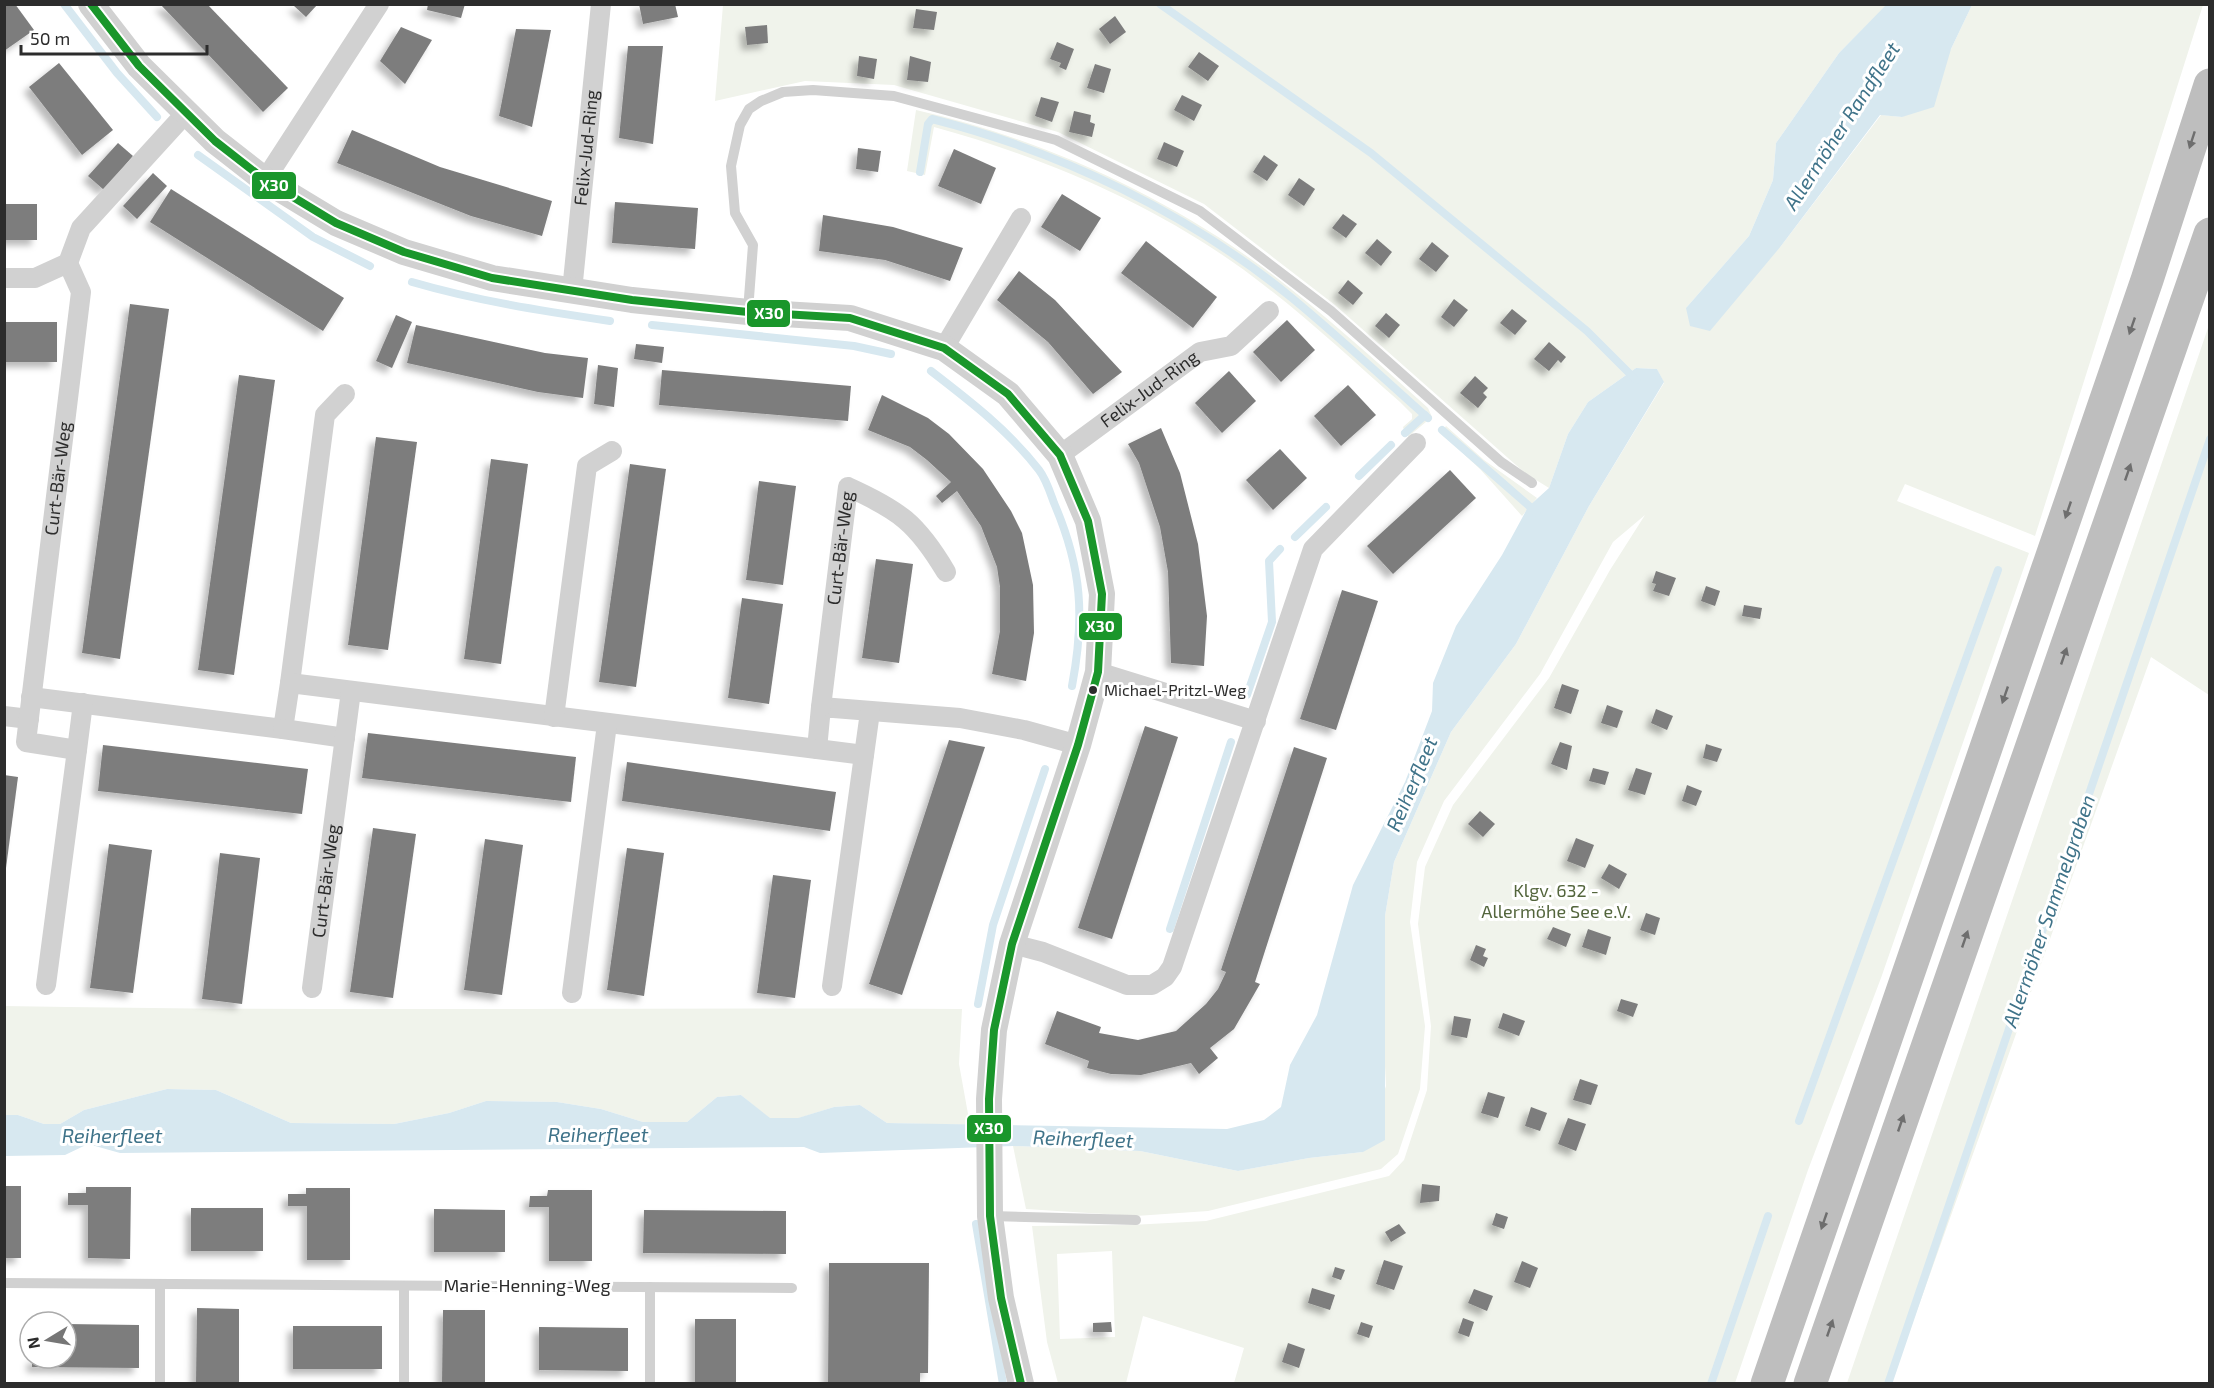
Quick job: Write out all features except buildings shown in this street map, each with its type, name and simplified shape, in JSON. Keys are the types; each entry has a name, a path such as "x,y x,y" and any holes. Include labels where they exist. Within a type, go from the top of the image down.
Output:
{"highway":[{"path":"1767,1383 2147,280 2210,85"},
{"path":"1810,1383 2210,234"}],"street":[{"path":"91,4 139,66 185,114 265,180 336,223 405,252 492,278 572,291 748,312 850,318 944,348 1008,394 1060,455 1088,520 1102,594 1098,672 1078,745 1012,944 994,1030 989,1098 990,1216 1001,1298 1021,1383"},
{"path":"265,180 379,4"},
{"name":"Felix-Jud-Ring","path":"572,291 601,4"},
{"path":"4,278 35,278 68,263 81,228 185,114"},
{"path":"944,348 1021,218"},
{"name":"Curt-Bär-Weg","path":"68,263 81,292 26,742 77,750"},
{"name":"Felix-Jud-Ring","path":"1060,455 1200,352 1231,346 1269,311"},
{"path":"284,729 325,416 345,394"},
{"path":"1012,944 1043,952 1127,985 1152,985 1165,977 1172,967 1313,549 1416,443"},
{"path":"554,717 587,466 612,451"},
{"name":"Curt-Bär-Weg","path":"817,749 848,487 904,516 935,553 946,572"},
{"path":"1098,672 1256,721"},
{"path":"290,683 864,755"},
{"name":"Curt-Bär-Weg","path":"312,988 351,691"},
{"path":"31,697 345,738"},
{"path":"46,985 83,703"},
{"path":"821,707 960,718 1024,730 1078,745"},
{"path":"832,986 870,712"},
{"path":"4,716 29,719"},
{"path":"572,993 607,724"}],"lane":[{"path":"748,312 753,245 735,213 731,166 740,124 749,109 783,92 813,90 894,96 1056,140 1200,211 1331,310 1501,462 1532,483"},
{"path":"990,1216 1136,1220"},
{"name":"Marie-Henning-Weg","path":"4,1283 792,1288"},
{"path":"160,1284 160,1383"},
{"path":"404,1286 404,1383"},
{"path":"650,1287 650,1383"}],"green space":[{"name":"Klgv. 632 - Allermöhe See e.V.","path":"723,5 1887,5 1839,53 1776,143 1773,180 1749,236 1686,308 1781,246 1881,115 1902,117 1951,49 1972,5 2203,5 2035,536 1905,484 1897,501 2029,553 1881,978 1808,1170 1735,1383 1234,1383 1244,1348 1143,1316 1126,1383 1058,1383 1047,1342 1032,1226 1131,1225 1206,1221 1389,1176 1404,1160 1427,1090 1431,1026 1418,924 1425,867 1453,805 1549,678 1610,570 1645,515 1613,542 1540,674 1444,801 1417,862 1410,922 1425,1026 1420,1089 1398,1154 1381,1169 1208,1211 1136,1216 1026,1209 1013,1146 1140,1151 1238,1171 1309,1158 1363,1152 1386,1086 1383,1026 1385,916 1394,862 1451,732 1516,644 1589,506 1664,383 1657,369 1636,368 1588,402 1568,434 1549,488 1525,473 1335,305 1204,204 1058,132 894,85 805,81 715,101","holes":["1112,1251 1115,1337 1060,1339 1057,1254"]},
{"path":"916,110 1009,136 1054,153 1142,193 1184,216 1265,269 1307,302 1428,408 1432,417 1406,436 1403,427 1412,419 1412,414 1300,314 1228,259 1190,234 1108,190 1022,155 934,127 925,175 907,171"},
{"path":"2209,325 2209,695 2151,657 1891,1383 1847,1383"},
{"path":"1446,426 1484,460 1537,498 1522,516 1480,469 1441,433"},
{"path":"5,1006 244,1009 962,1009 959,1064 970,1125 887,1123 860,1105 834,1107 799,1118 769,1118 741,1095 717,1097 687,1122 643,1122 601,1109 557,1102 486,1101 449,1113 394,1124 291,1123 216,1090 167,1089 84,1110 60,1124 44,1124 18,1115 5,1115"}],"water":[{"name":"Allermöher Randfleet","path":"1887,4 1972,5 1951,49 1934,107 1902,117 1880,115 1781,246 1710,331 1690,326 1686,308 1749,236 1773,180 1776,143 1839,53"},
{"name":"Reiherfleet","path":"1636,368 1657,369 1664,382 1589,506 1516,644 1451,732 1394,862 1385,916 1385,1140 1363,1152 1309,1158 1238,1171 1140,1151 1013,1146 820,1153 804,1147 120,1153 88,1144 65,1155 5,1156 4,1115 18,1115 44,1124 60,1124 84,1110 167,1089 216,1090 291,1123 394,1124 449,1113 486,1101 557,1102 601,1109 643,1122 687,1122 717,1097 741,1095 770,1118 798,1118 834,1107 860,1105 887,1123 1227,1129 1264,1120 1281,1107 1290,1065 1317,1015 1353,885 1405,782 1432,711 1433,683 1456,626 1502,555 1528,507 1549,488 1568,434 1588,402"}],"waterway":[{"path":"64,4 117,73 157,117"},
{"path":"1160,4 1371,153 1587,331 1636,380"},
{"path":"920,172 928,124 932,119 1028,149 1122,189 1167,213 1252,267 1309,312 1428,418"},
{"path":"198,155 313,237 370,266"},
{"path":"412,282 486,300 610,321"},
{"path":"652,325 854,346 891,354"},
{"path":"931,371 1002,429 1046,481 1070,549 1078,593 1079,637 1072,686"},
{"path":"1405,433 1425,415"},
{"path":"1442,430 1536,512"},
{"name":"Allermöher Sammelgraben","path":"1888,1384 2210,439"},
{"path":"1359,476 1391,445"},
{"path":"1295,537 1326,507"},
{"path":"1247,695 1272,622 1269,561 1280,549"},
{"path":"1799,1121 1998,570"},
{"path":"1170,929 1231,742"},
{"path":"978,1004 993,925 1045,769"},
{"path":"1711,1384 1768,1216"},
{"path":"976,1224 1003,1384"}],"transit line":[{"name":"X30","path":"91,4 139,66 215,141 265,180 336,223 404,252 492,278 632,300 748,312 850,318 944,348 1008,394 1060,455 1088,521 1102,594 1098,672 1078,745 1012,944 994,1030 989,1099 990,1216 1001,1298 1021,1384"}],"place":[{"name":"Michael-Pritzl-Weg","path":"1093,690"}]}
